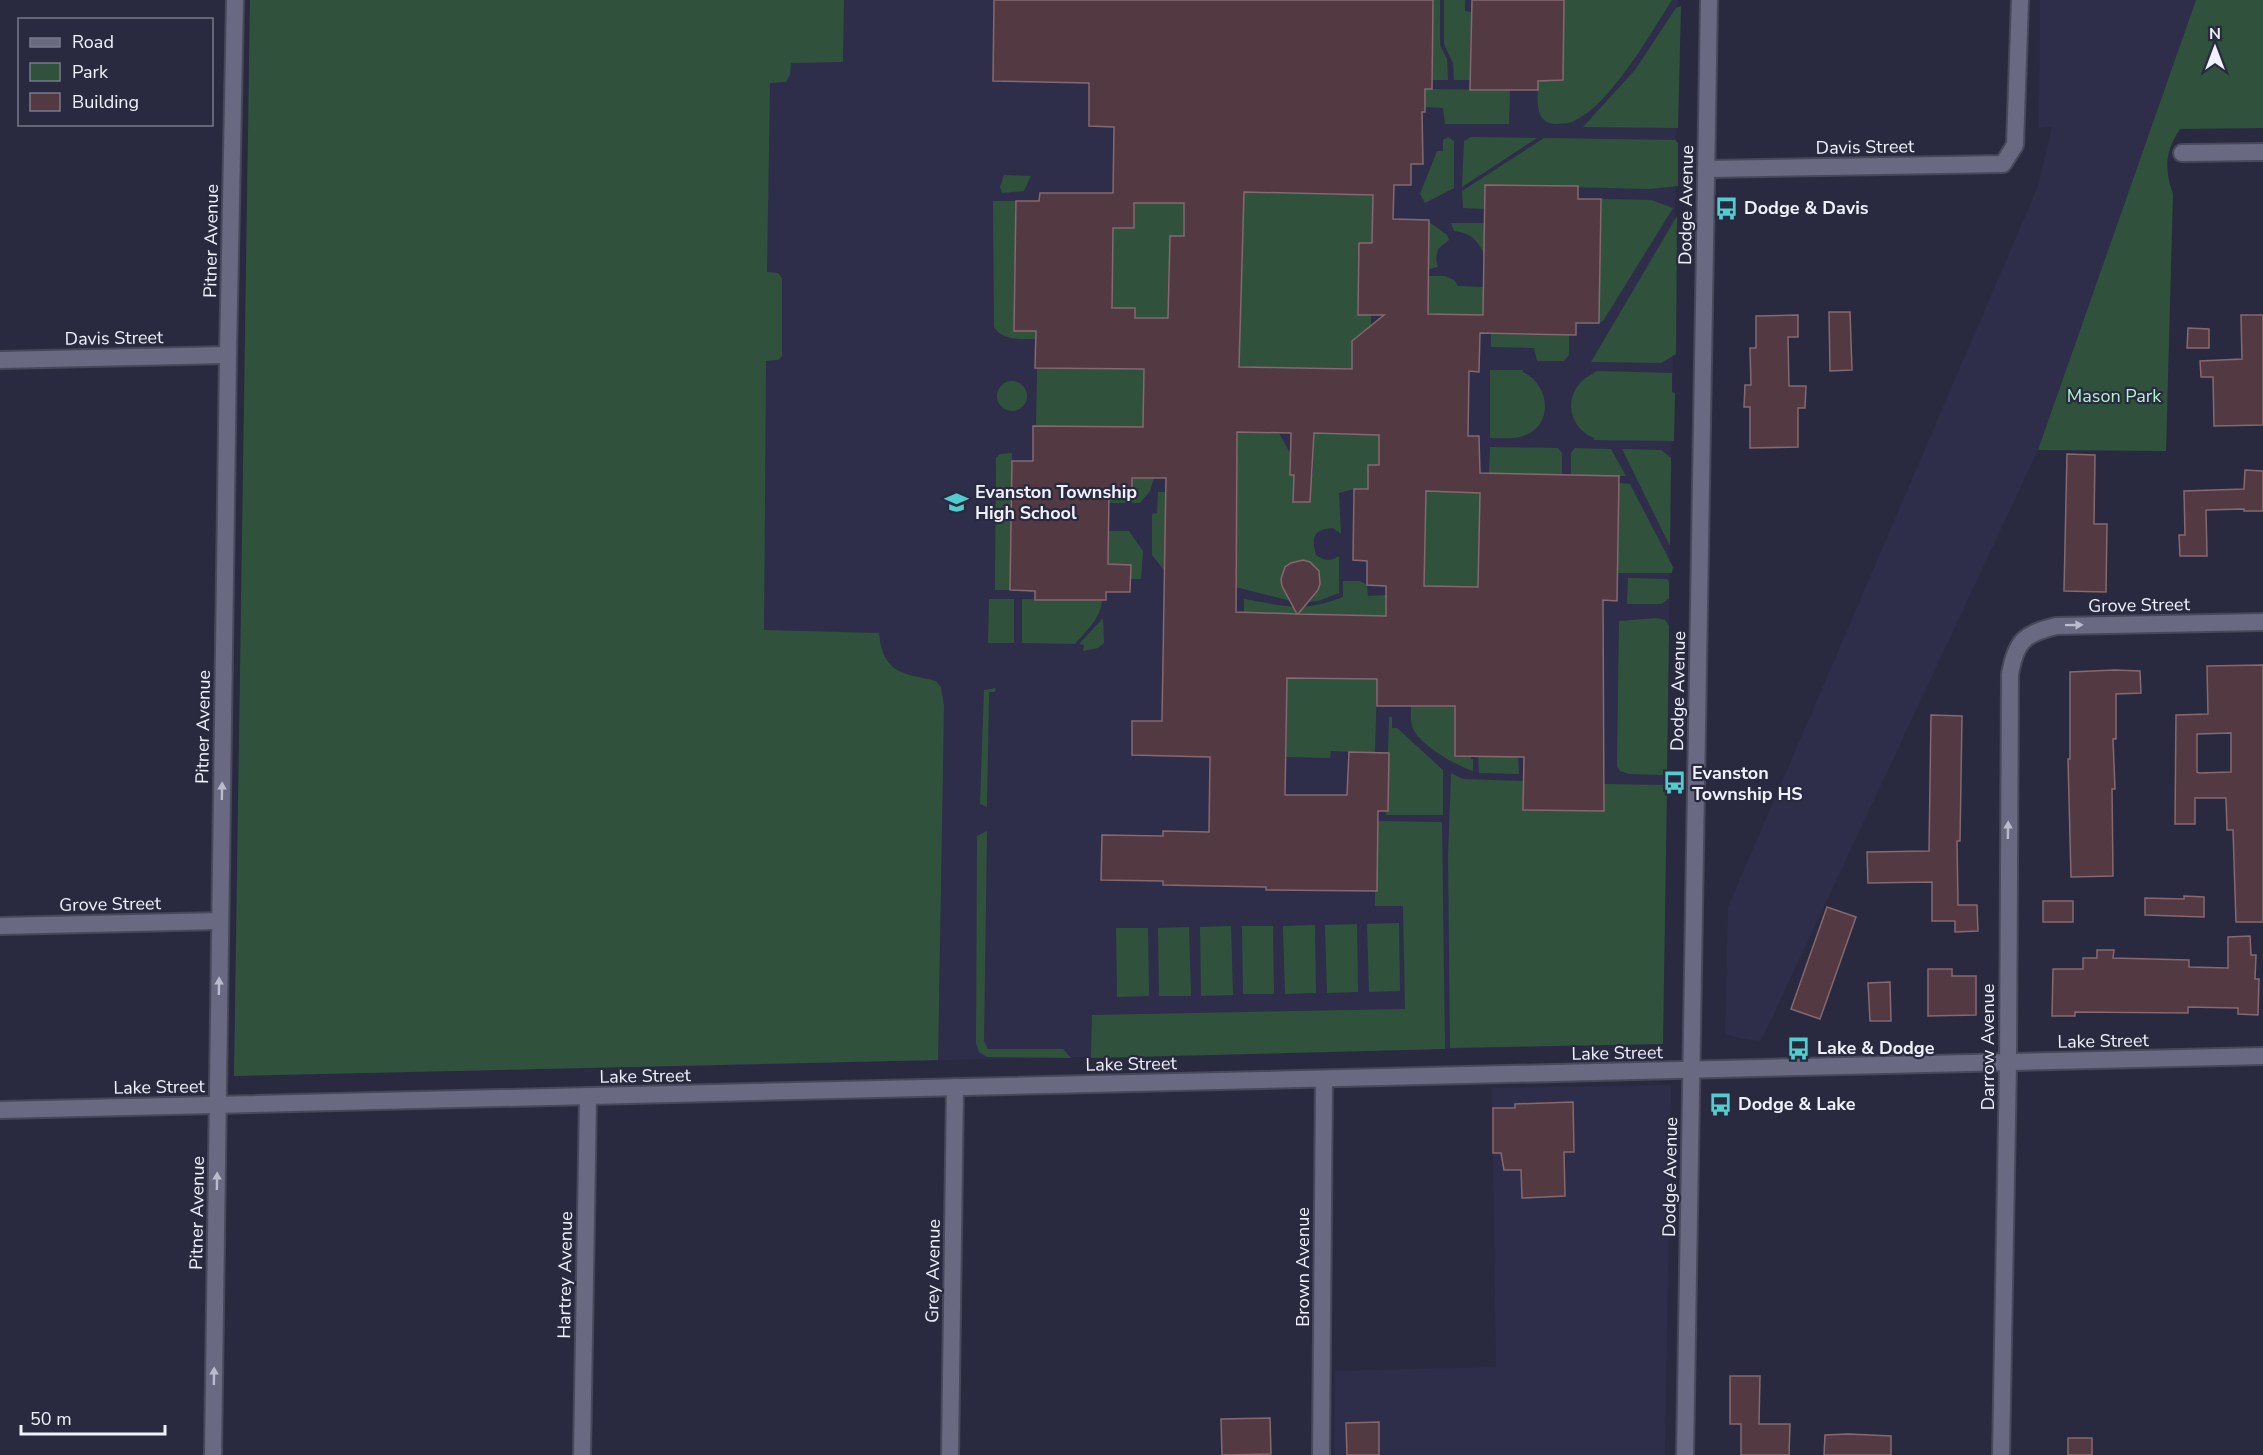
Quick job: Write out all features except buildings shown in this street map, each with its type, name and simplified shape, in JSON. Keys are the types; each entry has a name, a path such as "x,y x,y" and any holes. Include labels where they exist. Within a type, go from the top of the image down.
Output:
{"street":[{"name":"Pitner Avenue","path":"213,1455 235,0"},
{"name":"Dodge Avenue","path":"1685,1455 1709,0"},
{"name":"Davis Street","path":"1706,169 2003,164 2015,146 2020,0"},
{"path":"2182,153 2263,152"},
{"name":"Davis Street","path":"0,360 228,355"},
{"name":"Grove Street","path":"2020,642 2035,631 2056,626 2263,622"},
{"name":"Darrow Avenue","path":"2001,1455 2008,1063 2010,674 2013,656 2020,642"},
{"name":"Grove Street","path":"0,926 220,921"},
{"name":"Lake Street","path":"0,1110 2263,1056"},
{"name":"Brown Avenue","path":"1321,1455 1324,1079"},
{"name":"Grey Avenue","path":"950,1455 955,1087"},
{"name":"Hartrey Avenue","path":"582,1455 588,1096"}],"shaded area":[{"name":"Evanston Township High School","path":"250,0 1678,0 1663,1044 234,1076"},
{"path":"2040,0 2196,0 2038,450 1761,1041 1725,1034 1728,907 2038,186 2052,127 2039,128"},
{"path":"1671,1085 1665,1455 1334,1455 1335,1371 1496,1367 1492,1088"}],"green space":[{"path":"250,0 844,0 843,62 791,63 790,75 786,82 770,83 767,272 778,273 782,278 782,356 778,360 766,361 764,630 879,633 881,647 890,664 904,673 936,681 941,687 944,706 938,1060 234,1076"},
{"path":"1433,0 1440,0 1440,45 1447,59 1448,80 1432,80"},
{"path":"1444,0 1465,0 1465,11 1471,12 1470,80 1454,80 1453,63 1444,44"},
{"path":"1564,0 1672,0 1628,68 1601,101 1572,122 1558,124 1544,120 1541,115 1538,102 1538,81 1563,80"},
{"name":"Mason Park","path":"2196,0 2263,0 2263,128 2180,129 2171,145 2167,160 2173,194 2166,451 2038,450"},
{"path":"1681,6 1678,128 1583,127 1635,70 1676,8"},
{"path":"1419,89 1510,90 1509,124 1445,124 1443,108 1425,107"},
{"path":"1448,137 1454,141 1454,188 1425,203 1420,194 1437,151 1443,151 1443,140"},
{"path":"1471,137 1537,138 1462,187 1464,141"},
{"path":"1544,138 1675,140 1678,143 1678,186 1650,189 1486,185 1485,209 1463,208 1462,191"},
{"path":"1004,175 1031,176 1024,191 1002,193 1000,187"},
{"path":"1244,192 1394,196 1393,219 1372,243 1359,243 1358,314 1371,315 1371,338 1355,338 1352,341 1355,369 1232,367 1239,356"},
{"path":"1601,199 1651,200 1673,208 1603,321 1599,323"},
{"path":"993,201 1016,201 1014,331 1036,331 1036,339 1007,337 994,327"},
{"path":"1134,203 1191,203 1184,212 1182,319 1135,320 1112,308 1113,228 1134,228"},
{"path":"1677,216 1676,354 1661,363 1591,362"},
{"path":"1429,222 1447,235 1449,240 1438,249 1436,259 1438,267 1429,269"},
{"path":"1451,223 1485,223 1484,253 1472,237 1454,231"},
{"path":"1429,276 1445,276 1454,280 1458,286 1484,287 1483,315 1428,314"},
{"path":"1491,334 1569,335 1569,355 1564,361 1537,361 1534,348 1491,347"},
{"path":"1037,368 1144,369 1143,427 1036,426"},
{"path":"1490,370 1523,370 1537,384 1542,392 1545,410 1543,419 1530,433 1516,438 1490,438"},
{"path":"1596,371 1672,373 1672,392 1675,393 1674,441 1594,440 1586,434 1572,414 1572,398 1581,382"},
{"path":"1012,381 1018,382 1026,390 1026,402 1018,410 1012,411 1006,410 998,402 997,396 998,390 1006,382"},
{"path":"1237,432 1279,433 1290,453 1290,474 1294,475 1293,501 1310,475 1313,474 1314,433 1380,435 1379,465 1368,465 1368,489 1354,489 1339,493 1341,534 1333,528 1326,529 1318,532 1314,539 1316,555 1328,560 1339,556 1339,593 1318,601 1299,603 1235,587"},
{"path":"1490,447 1558,448 1562,453 1562,475 1489,473"},
{"path":"1575,448 1611,449 1626,476 1571,475 1571,453"},
{"path":"1622,449 1661,450 1671,458 1670,546"},
{"path":"1012,453 1010,590 995,590 996,458 1000,454"},
{"path":"1132,478 1154,478 1150,491 1140,503 1109,503 1109,491 1132,491"},
{"path":"1619,483 1630,484 1673,567 1672,573 1617,573"},
{"path":"1426,491 1480,493 1478,587 1424,586"},
{"path":"1158,492 1166,492 1165,561 1172,580 1152,555 1152,514 1157,513"},
{"path":"1108,531 1129,531 1143,551 1141,579 1130,579 1130,565 1108,564"},
{"path":"1628,578 1667,579 1669,598 1662,604 1627,604"},
{"path":"1343,581 1360,581 1367,585 1368,596 1386,595 1386,616 1244,612 1244,599 1294,607 1329,602 1343,597"},
{"path":"989,599 1014,599 1014,643 988,643"},
{"path":"1022,599 1102,600 1096,618 1075,644 1022,643"},
{"path":"1103,618 1104,643 1098,648 1083,651 1084,645 1079,644"},
{"path":"1657,618 1665,620 1669,626 1667,775 1629,774 1620,771 1617,766 1619,621"},
{"path":"1287,678 1377,679 1375,753 1331,751 1330,758 1286,757"},
{"path":"996,688 995,692 989,692 987,807 980,804 984,690"},
{"path":"1411,706 1455,706 1455,756 1471,756 1473,771 1447,759 1421,739 1412,725"},
{"path":"1389,717 1392,717 1392,728 1397,728 1443,770 1443,815 1386,815"},
{"path":"1478,756 1518,757 1519,774 1479,773"},
{"path":"1451,773 1463,779 1523,781 1523,810 1603,811 1604,784 1667,785 1663,1044 1450,1048 1448,856"},
{"path":"1378,821 1442,822 1445,1049 1091,1058 1092,1015 1405,1009 1403,906 1375,906"},
{"path":"987,831 984,1041 988,1049 1063,1049 1071,1058 987,1057 979,1052 976,1043 977,836"},
{"path":"1399,923 1400,991 1369,992 1367,924"},
{"path":"1357,924 1358,992 1327,993 1325,925"},
{"path":"1315,925 1316,993 1285,994 1283,926"},
{"path":"1231,926 1233,995 1201,996 1200,927"},
{"path":"1242,926 1273,926 1274,994 1243,994"},
{"path":"1189,927 1191,996 1159,996 1158,928"},
{"path":"1116,928 1148,928 1149,996 1117,997"}],"place":[{"name":"Dodge & Davis","path":"1726,208"},
{"name":"Evanston Township High School","path":"957,502"},
{"name":"Evanston Township HS","path":"1674,783"},
{"name":"Lake & Dodge","path":"1799,1048"},
{"name":"Dodge & Lake","path":"1720,1104"}]}
